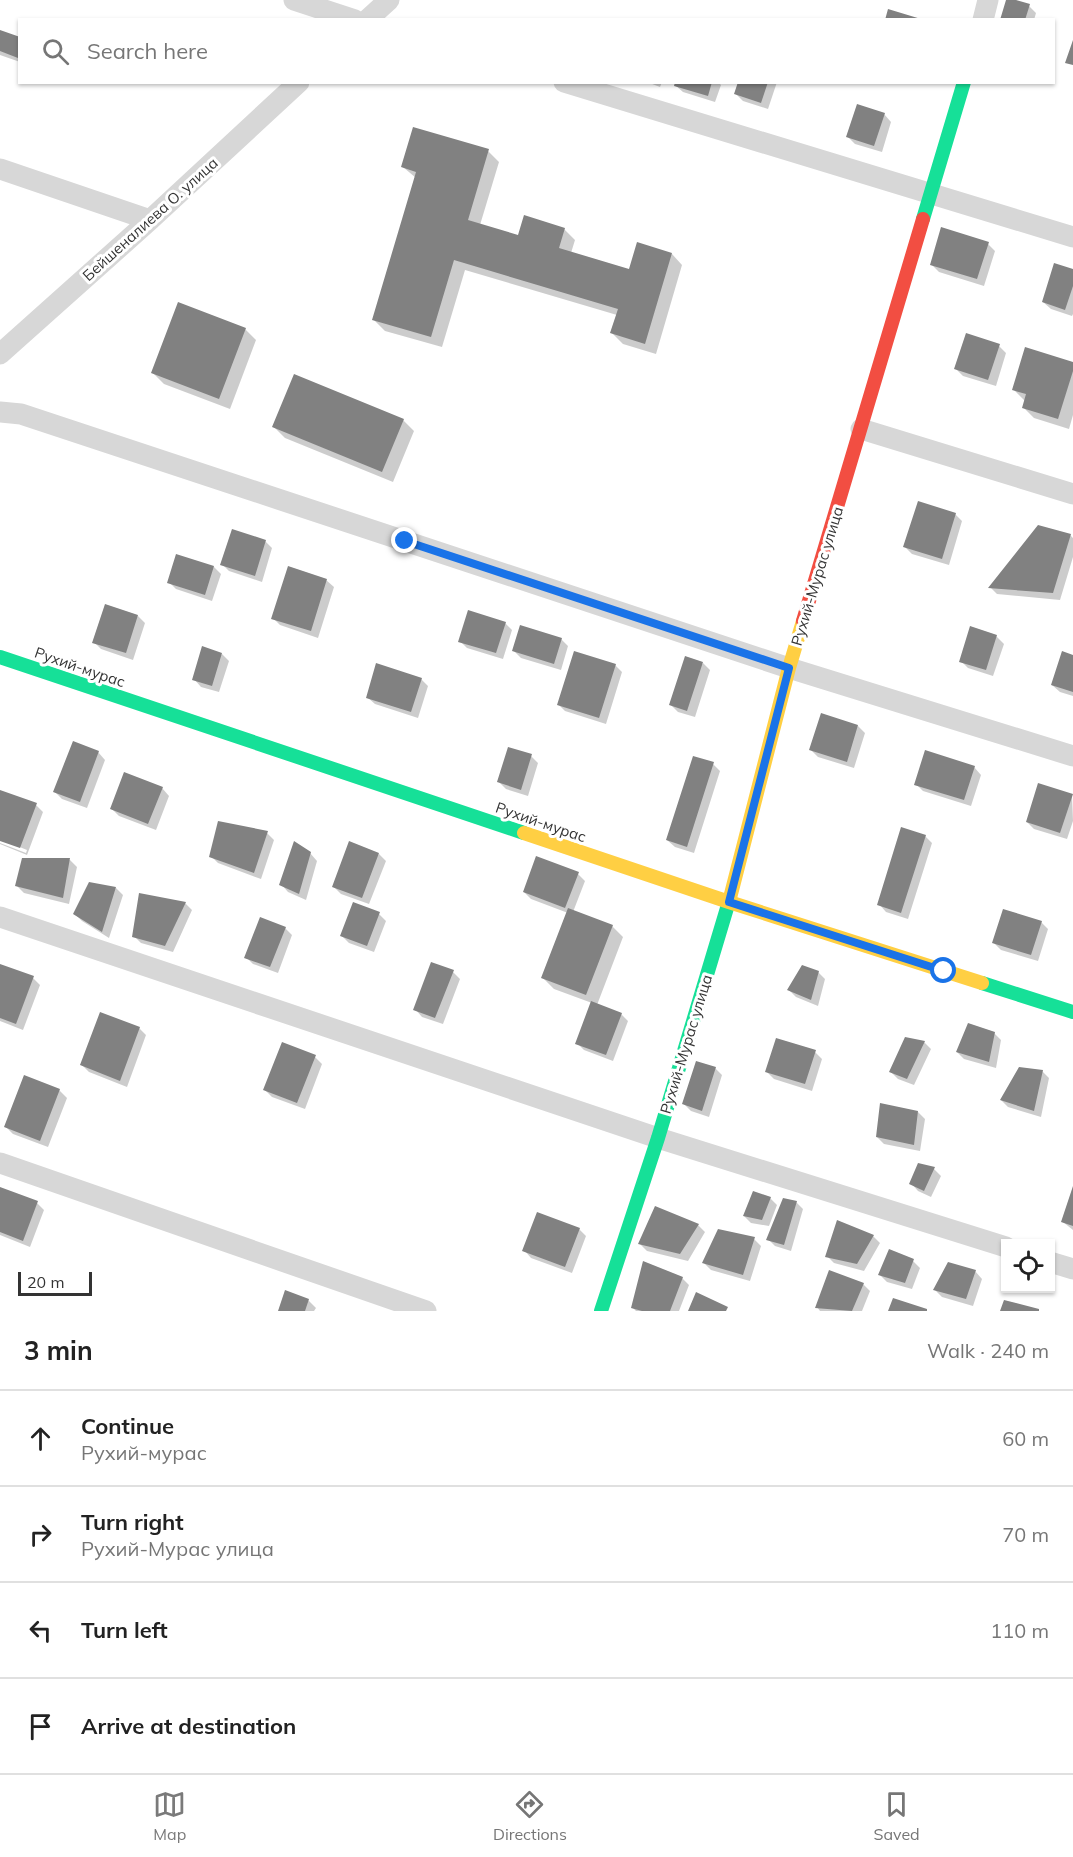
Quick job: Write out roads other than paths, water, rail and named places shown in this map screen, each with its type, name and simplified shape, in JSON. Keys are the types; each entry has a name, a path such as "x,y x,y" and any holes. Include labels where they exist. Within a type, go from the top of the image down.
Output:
{"street":[{"path":"294,0 349,18"},
{"path":"369,18 389,0"},
{"path":"983,18 988,0"},
{"name":"Бейшеналиева О. улица","path":"0,354 150,220 297,84"},
{"path":"571,84 1073,237"},
{"name":"Рухий-Мурас улица","path":"601,1311 658,1138 729,902 789,668 963,84"},
{"path":"0,169 150,220"},
{"path":"0,412 21,414 789,668 1073,756"},
{"path":"861,429 1073,494"},
{"name":"Рухий-мурас","path":"0,657 729,902 1073,1012"},
{"path":"0,917 658,1138 1001,1246"},
{"path":"0,1163 426,1311"},
{"path":"1055,1264 1073,1269"}]}
